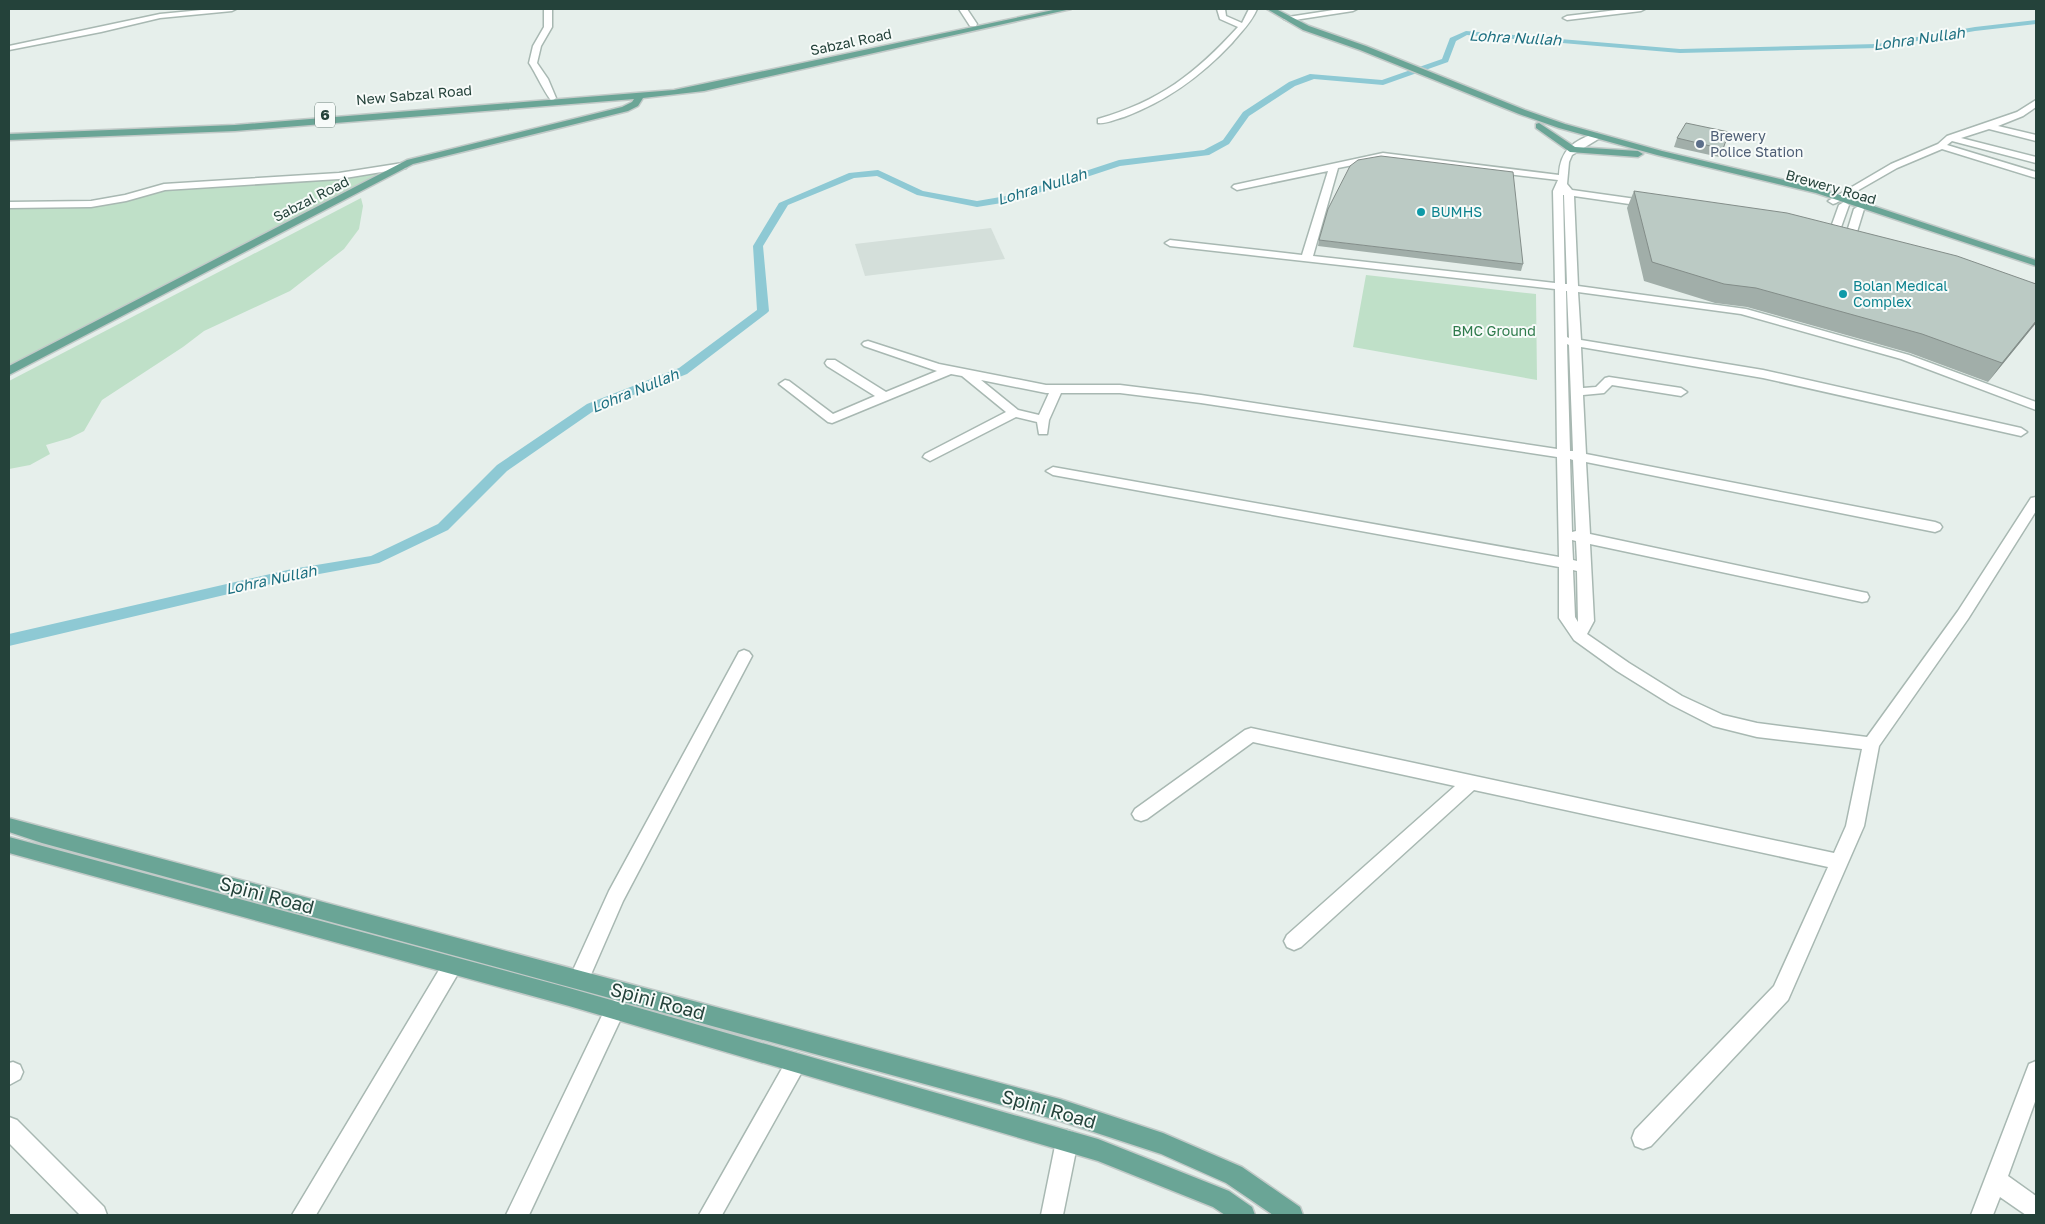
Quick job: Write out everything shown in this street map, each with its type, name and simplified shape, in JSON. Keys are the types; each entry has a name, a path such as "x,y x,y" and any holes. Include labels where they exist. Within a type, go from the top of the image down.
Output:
{"main road":[{"name":"Sabzal Road","path":"641,93 703,83 973,24 997,22 1044,9"},
{"name":"Sabzal Road","path":"641,93 704,88 997,22 1067,9"},
{"path":"1271,9 1288,19 1375,59 1449,87"},
{"path":"1323,34 1385,57 1449,87"},
{"name":"Brewery Road","path":"1449,87 1540,126 1839,201 2036,263"},
{"name":"Brewery Road","path":"1449,87 1592,139 1642,154 1839,201 2036,269"},
{"name":"New Sabzal Road","path":"9,130 53,127 221,123 641,93"},
{"name":"New Sabzal Road","path":"9,137 235,128 641,93"},
{"name":"Sabzal Road","path":"9,371 403,166 428,157 625,109 636,104 641,93"},
{"path":"1540,126 1573,150 1642,154"},
{"name":"Spini Road","path":"9,824 42,835 1060,1110 1144,1138 1234,1175 1292,1215"},
{"path":"9,845 614,1010 1068,1141 1098,1150 1221,1199 1244,1215"}],"street":[{"path":"9,48 160,16 232,9"},
{"path":"548,9 548,27 536,46 532,63 544,79 552,98"},
{"path":"962,9 973,24"},
{"path":"1221,9 1223,16 1242,26"},
{"path":"1101,121 1142,107 1168,93 1200,70 1249,19 1253,9"},
{"path":"1288,19 1353,9"},
{"path":"1597,9 1607,12"},
{"path":"1567,18 1641,9"},
{"path":"1835,230 1839,201 1894,166 1941,146 1952,138 2020,114 2036,103"},
{"path":"2020,114 2036,118"},
{"path":"1989,126 2036,138"},
{"path":"1952,138 2036,160"},
{"path":"1592,139 1573,150 1565,160 1566,287 1562,340 1567,618 1579,636 1623,668 1676,700 1719,721 1757,730 1871,744"},
{"path":"1941,146 2036,175"},
{"path":"1237,187 1365,160 1564,187 1658,205"},
{"path":"9,205 91,204 126,198 164,187 339,176 403,166"},
{"path":"1307,257 1334,166"},
{"path":"1822,227 1855,236 1859,209"},
{"path":"1170,243 1566,287 1742,311 1905,357 2036,406"},
{"path":"1566,287 1576,342 1586,621 1579,636"},
{"path":"1562,340 1763,374 2021,432"},
{"path":"868,344 936,367 1046,388 1120,389 1201,399 1565,454 1935,527"},
{"path":"831,363 885,397"},
{"path":"785,384 832,420 949,370"},
{"path":"966,373 1014,413 1043,425 1057,389"},
{"path":"1577,392 1600,390 1609,381 1681,392"},
{"path":"930,457 1014,413"},
{"path":"1053,471 1584,566"},
{"path":"1643,1138 1781,993 1855,826 1871,744 1963,615 2036,501"},
{"path":"1566,534 1862,598"},
{"path":"579,980 620,889 744,656"},
{"path":"1141,814 1251,735 1839,862"},
{"path":"1294,941 1471,782"},
{"path":"303,1215 452,966"},
{"path":"517,1215 614,1010"},
{"path":"710,1215 796,1063"},
{"path":"1982,1215 2036,1071"},
{"path":"9,1128 96,1215"},
{"path":"1052,1215 1068,1141"},
{"path":"1995,1180 2036,1209"}],"shaded area":[{"path":"991,228 1005,259 865,276 855,244"}],"green space":[{"path":"388,173 333,204 9,371 9,207 76,206 169,188"},
{"path":"361,198 363,206 359,229 344,249 290,291 204,331 102,400 84,431 70,438 46,445 50,454 30,465 9,469 9,381"},
{"name":"BMC Ground","path":"1366,275 1536,294 1537,380 1353,347"}],"building":[{"path":"1686,123 1729,132 1723,149 1677,138"},
{"name":"BUMHS","path":"1381,156 1513,172 1523,264 1319,240 1328,209 1350,166 1358,160"},
{"name":"Bolan Medical Complex","path":"1634,191 1787,213 1957,256 2036,284 2036,321 2002,363 1922,334 1756,288 1724,284 1652,262"}],"waterway":[{"name":"Lohra Nullah","path":"9,640 292,574 374,560 443,527 502,468 591,407 683,371 763,311 758,246 784,203 852,175 878,173 920,193 977,204 1014,198 1119,163 1206,153 1226,142 1246,114 1292,84 1313,76 1383,83 1445,60 1453,40 1466,33 1680,51 1877,46 1975,29 2036,22"}],"place":[{"name":"Brewery Police Station","path":"1700,144"},
{"name":"BUMHS","path":"1421,212"},
{"name":"Bolan Medical Complex","path":"1843,294"}]}
